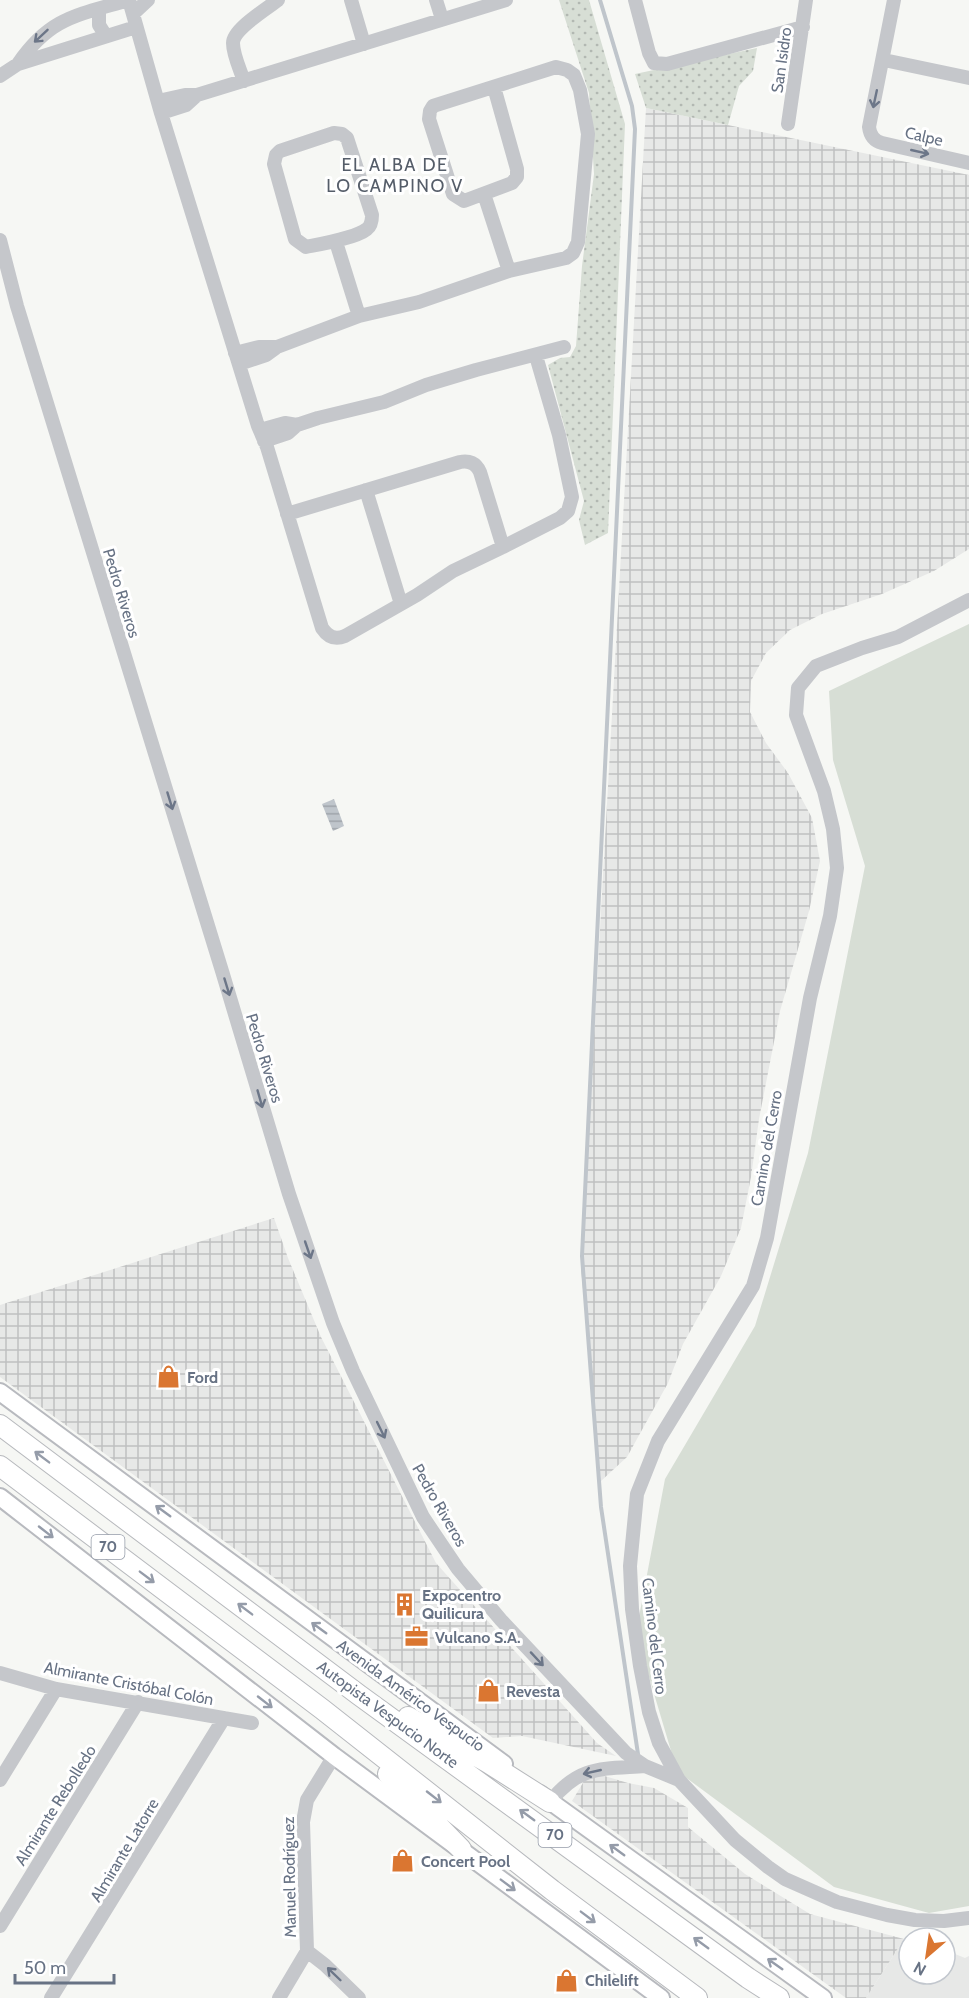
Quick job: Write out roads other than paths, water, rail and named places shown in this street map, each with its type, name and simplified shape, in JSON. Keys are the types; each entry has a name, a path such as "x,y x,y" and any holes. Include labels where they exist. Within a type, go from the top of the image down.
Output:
{"highway":[{"name":"Autopista Vespucio Norte","path":"0,1425 359,1695 748,1978 779,1998"},
{"name":"Autopista Vespucio Norte","path":"0,1466 322,1709 552,1890 697,1998"},
{"path":"359,1695 405,1715 550,1802"},
{"path":"322,1709 461,1849"}],"main road":[{"name":"Avenida Américo Vespucio","path":"0,1392 497,1758 550,1802 823,1998"},
{"path":"0,1497 334,1756 661,1998"}],"street":[{"path":"0,76 18,64 106,36 132,10 148,0"},
{"path":"244,81 234,48 234,38 238,31 278,0"},
{"path":"351,0 364,44"},
{"path":"436,0 442,19"},
{"path":"159,107 183,107 197,95 506,0"},
{"path":"635,0 649,53 654,63 667,64 803,27"},
{"name":"San Isidro","path":"788,124 806,0"},
{"path":"894,0 884,60 969,78"},
{"path":"18,64 37,39 51,27 65,20 99,9 132,10"},
{"path":"99,9 99,25 106,36"},
{"path":"132,10 159,107 237,358 322,628 327,635 341,638 453,571 503,548 564,515 571,505 572,497 559,435 536,356"},
{"name":"Calpe","path":"884,60 869,127 873,137 882,143 969,163"},
{"path":"237,358 259,347 277,347 359,316 434,298 509,271 566,258 577,248 588,134 580,90 574,75 567,70 556,67 433,106 429,119 453,194 464,201 512,183 517,177 517,169 494,87"},
{"path":"334,133 342,134 347,138 372,215 368,229 336,242 306,247 295,239 274,164 279,151 334,133"},
{"path":"484,194 509,271"},
{"name":"Pedro Riveros","path":"0,240 20,315 289,1194 333,1323 353,1371 423,1517 458,1569 501,1620 626,1753 645,1766 679,1779"},
{"path":"336,242 359,316"},
{"path":"262,436 285,423 297,425 334,413 384,402 426,385 564,347"},
{"path":"287,514 460,462 472,463 480,472 503,548"},
{"path":"366,490 401,604"},
{"name":"Camino del Cerro","path":"679,1779 659,1743 649,1712 640,1666 632,1609 630,1566 632,1531 637,1494 658,1441 753,1286 767,1238 810,999 831,916 837,868 833,829 824,791 796,715 798,688 816,666 862,648 898,638 969,600"},
{"name":"Almirante Cristóbal Colón","path":"0,1673 56,1689 252,1723"},
{"path":"0,1780 56,1689"},
{"name":"Almirante Rebolledo","path":"0,1926 138,1702"},
{"name":"Almirante Latorre","path":"51,1998 224,1718"},
{"name":"Manuel Rodríguez","path":"279,1998 307,1951 303,1815 307,1800 334,1756"},
{"path":"550,1802 560,1790 581,1774 606,1769 645,1766"},
{"path":"679,1779 751,1854 802,1888 837,1902 900,1918 929,1921 969,1918"},
{"path":"307,1951 359,1998"}],"waterway":[{"path":"600,0 632,106 635,129 582,1256 601,1507 638,1754"}],"place":[{"name":"Ford","path":"169,1377"},
{"name":"Expocentro Quilicura","path":"404,1604"},
{"name":"Vulcano S.A.","path":"417,1637"},
{"name":"Revesta","path":"488,1691"},
{"name":"Concert Pool","path":"403,1861"},
{"name":"Chilelift","path":"567,1980"}],"district":[{"name":"EL ALBA DE LO CAMPINO V","path":"395,175"}]}
